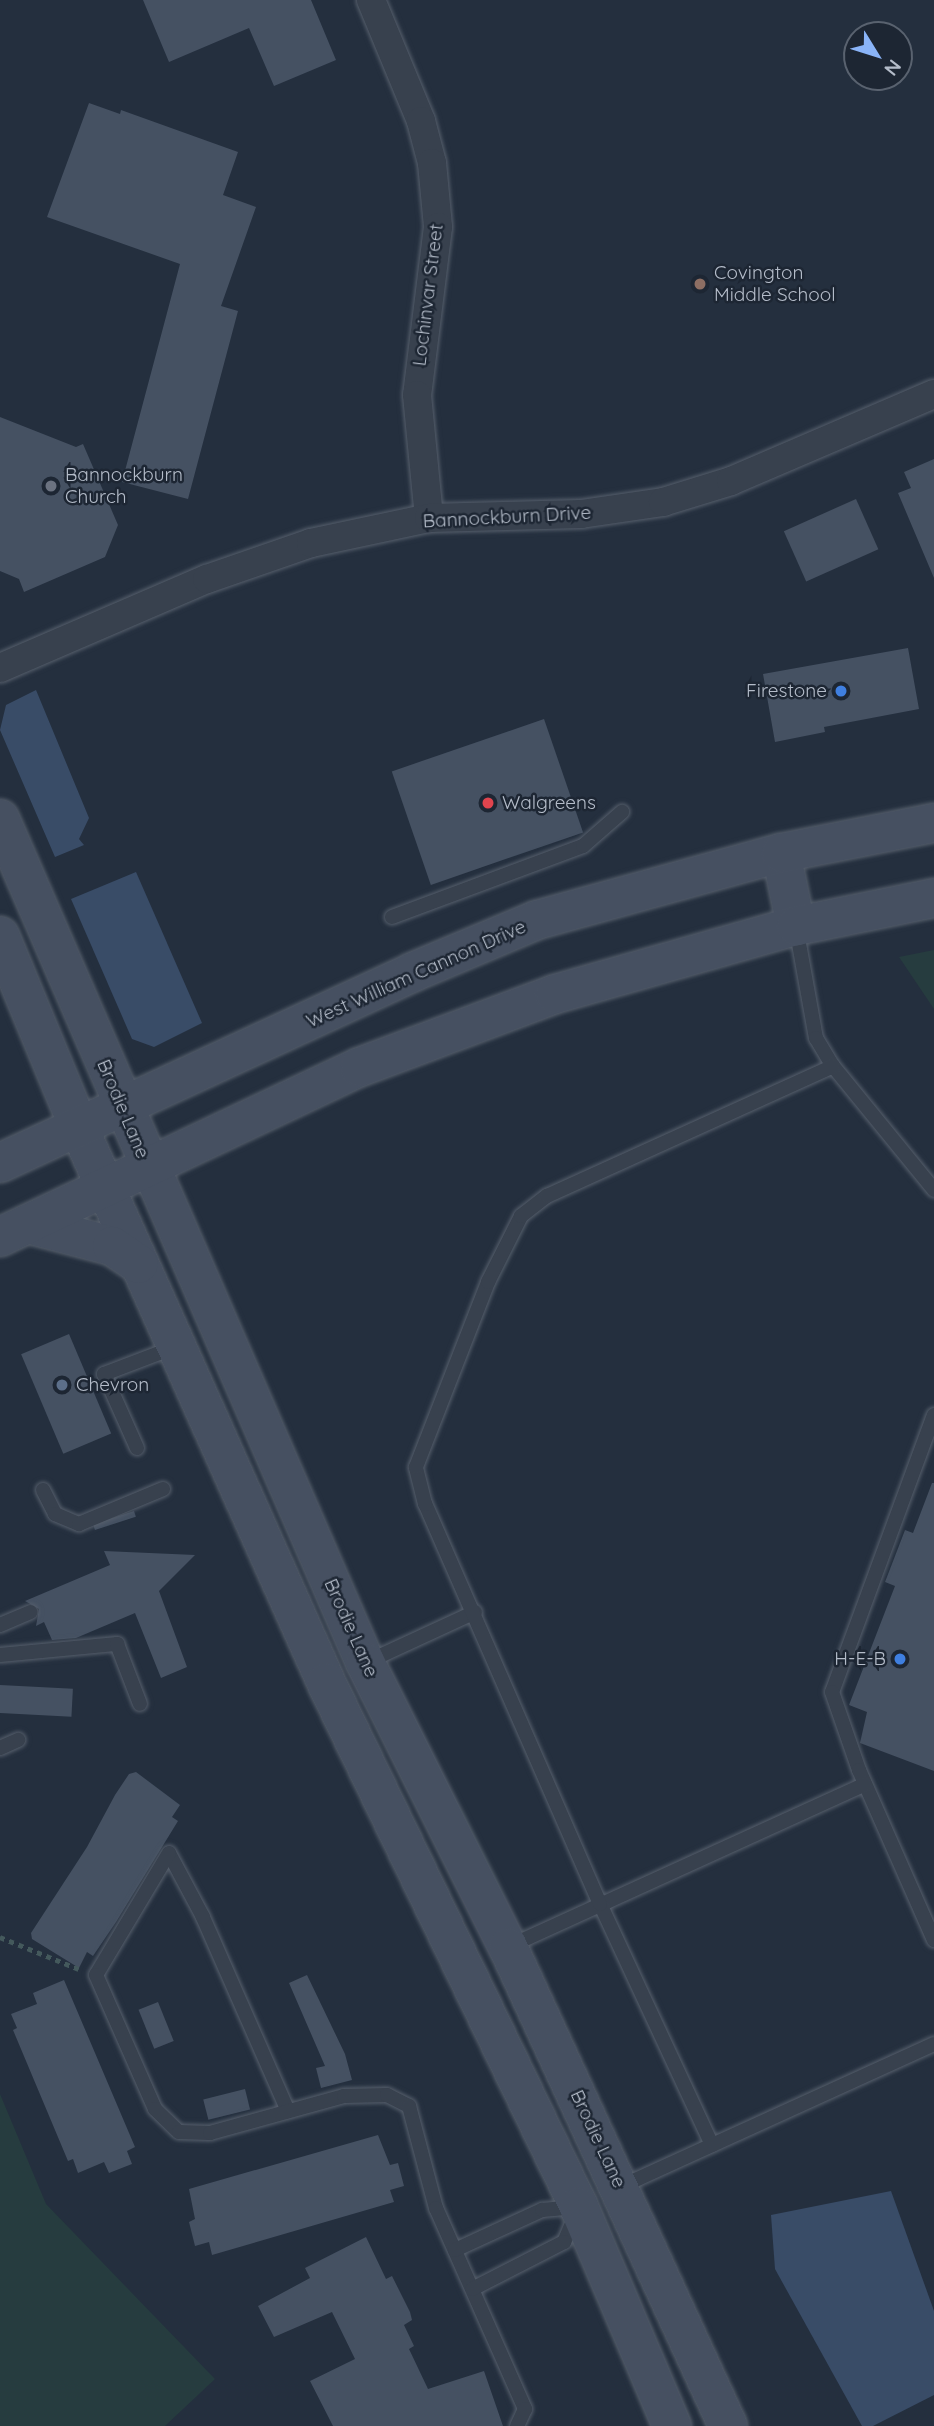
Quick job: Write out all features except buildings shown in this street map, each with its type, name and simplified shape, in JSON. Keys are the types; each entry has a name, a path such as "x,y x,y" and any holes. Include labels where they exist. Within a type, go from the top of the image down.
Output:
{"main road":[{"name":"Brodie Lane","path":"0,819 148,1167 365,1662 508,1947 621,2187 728,2426"},
{"name":"West William Cannon Drive","path":"0,1163 123,1109 413,972 537,920 781,853 934,823"},
{"path":"781,853 796,926"},
{"path":"14,1231 104,1186 360,1067 555,994 796,926 934,898"},
{"path":"0,936 104,1186 326,1682 579,2207 672,2426"},
{"path":"14,1231 112,1246 139,1264"},
{"path":"579,2207 621,2187"}],"street":[{"name":"Lochinvar Street","path":"370,0 421,121 432,163 438,227 416,395 429,518"},
{"name":"Bannockburn Drive","path":"0,668 261,558 354,532 429,518 592,513 663,502 731,481 934,394"}],"lane":[{"path":"392,917 583,846 622,812"},
{"path":"796,926 816,1038 833,1066 934,1191"},
{"path":"712,2145 600,1904 475,1612 425,1504 416,1467 488,1282 521,1216 547,1196 833,1066"},
{"path":"137,1448 104,1374 176,1346"},
{"path":"934,1415 832,1692 865,1784 934,1940"},
{"path":"43,1490 55,1514 79,1524 163,1489"},
{"path":"0,1625 30,1612"},
{"path":"365,1662 475,1612"},
{"path":"0,1655 117,1644 140,1704"},
{"path":"0,1748 18,1740"},
{"path":"508,1947 865,1784"},
{"path":"288,2111 203,1917 169,1853 96,1975 155,2109 179,2132 209,2133 355,2096 387,2095 409,2106 436,2207 525,2409 516,2426"},
{"path":"621,2187 934,2044"},
{"path":"455,2250 542,2210 579,2207 564,2242 472,2289"}],"path":[{"path":"0,1937 96,1975"}],"green space":[{"path":"934,950 934,1009 899,957"},
{"path":"0,2094 46,2204 215,2379 165,2426 0,2426"}],"water":[{"path":"36,690 89,818 79,839 84,845 55,857 0,730 6,705"},
{"path":"136,872 202,1023 154,1047 132,1039 71,899"},
{"path":"891,2191 934,2311 934,2395 873,2426 862,2426 775,2269 771,2215"}],"place":[{"name":"Covington Middle School","path":"700,284"},
{"name":"Bannockburn Church","path":"51,486"},
{"name":"Firestone","path":"841,691"},
{"name":"Walgreens","path":"488,803"},
{"name":"Chevron","path":"62,1385"},
{"name":"H-E-B","path":"900,1659"}]}
